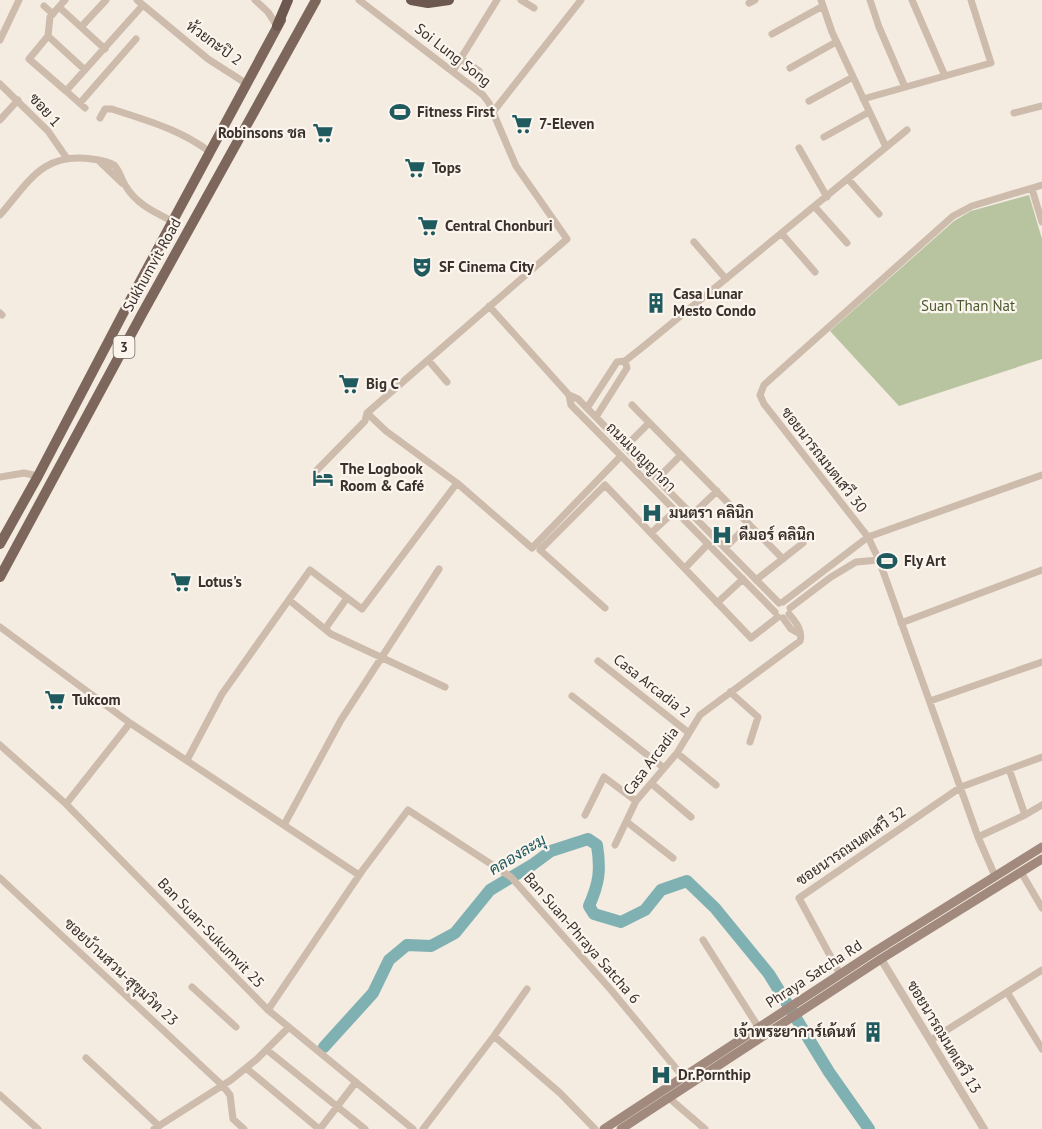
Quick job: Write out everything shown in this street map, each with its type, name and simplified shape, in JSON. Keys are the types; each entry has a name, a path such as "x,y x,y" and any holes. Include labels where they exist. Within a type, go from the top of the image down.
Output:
{"highway":[{"path":"278,26 290,0"},
{"path":"411,0 428,3 449,0"}],"main road":[{"name":"Sukhumvit Road","path":"0,577 316,0"},
{"name":"Sukhumvit Road","path":"0,544 278,26"},
{"path":"186,197 197,197 202,205"},
{"name":"Phraya Satcha Rd","path":"796,1009 840,974 1042,847"},
{"name":"Phraya Satcha Rd","path":"604,1129 669,1098 796,1009 1042,859"},
{"name":"Phraya Satcha Rd","path":"621,1129 635,1115 684,1078 759,1028 782,1018"}],"street":[{"path":"0,40 19,0"},
{"path":"65,0 50,17 48,36 29,59 82,105 136,39"},
{"path":"81,27 106,0"},
{"path":"255,0 278,26"},
{"name":"Soi Lung Song","path":"359,0 483,95 493,112 516,166 567,239 489,306"},
{"path":"453,71 496,0"},
{"path":"522,0 534,8"},
{"path":"493,112 581,0"},
{"path":"870,0 905,87"},
{"path":"912,0 945,76"},
{"path":"863,99 991,63 971,0"},
{"path":"66,91 105,49 140,2"},
{"name":"ห้วยกะปิ 2","path":"140,2 208,59 248,84"},
{"path":"772,34 822,3 836,42 886,147"},
{"path":"44,6 53,14"},
{"path":"58,7 105,49"},
{"path":"48,36 85,70"},
{"path":"790,68 836,42"},
{"path":"461,59 479,71"},
{"path":"809,101 853,77"},
{"name":"ซอย 1","path":"0,84 48,131 66,158"},
{"path":"0,120 18,100"},
{"path":"1014,113 1042,106"},
{"path":"100,118 106,108 112,109 169,128 192,139 210,152"},
{"path":"824,137 869,111"},
{"path":"587,408 618,362 625,361 908,130"},
{"path":"799,148 827,197"},
{"path":"0,215 32,178 51,162 66,158 98,160 148,210 172,221"},
{"path":"848,179 879,214"},
{"name":"ซอยนารถมนตเสวี 30","path":"995,876 978,837 879,560 868,537 764,405 760,395 764,385 953,216 972,206 1042,186"},
{"path":"1032,189 1042,222"},
{"path":"814,207 847,243"},
{"path":"782,234 815,272"},
{"path":"694,242 726,279"},
{"path":"316,471 365,421 367,413 489,306"},
{"name":"ถนนเบญญาภา","path":"489,306 569,395 578,399 781,603 787,604 783,614 743,579 571,405 569,395"},
{"path":"429,361 447,382"},
{"path":"596,417 627,368 625,361"},
{"path":"632,405 783,559"},
{"path":"367,413 386,431 457,483 532,548 621,456"},
{"path":"625,447 649,423"},
{"path":"657,479 681,455"},
{"path":"631,466 638,459"},
{"path":"0,477 24,474 38,476"},
{"path":"783,614 775,607 868,537 1042,475"},
{"path":"187,760 222,694 310,570 362,609 457,483"},
{"path":"605,608 540,550 605,485 751,638 831,577 856,562 879,560"},
{"path":"692,515 717,491"},
{"path":"651,533 675,511"},
{"path":"725,548 749,524"},
{"path":"698,534 705,528"},
{"path":"756,579 803,543"},
{"path":"685,568 708,544"},
{"path":"826,568 831,577"},
{"path":"284,825 340,720 439,569"},
{"path":"901,623 1042,570"},
{"path":"717,603 743,579"},
{"path":"325,629 347,598"},
{"path":"289,600 331,634 445,687"},
{"name":"Casa Arcadia","path":"615,845 636,801 676,753 700,715 800,641 798,624 783,614"},
{"path":"0,627 130,723 359,875"},
{"name":"Casa Arcadia 2","path":"598,661 689,733"},
{"path":"930,701 1042,662"},
{"path":"730,692 758,717 750,742"},
{"path":"572,696 664,768"},
{"path":"66,804 130,723"},
{"name":"Ban Suan-Sukumvit 25","path":"0,745 66,804 268,1010 413,1129"},
{"path":"676,753 716,785"},
{"path":"961,787 1042,757"},
{"path":"1009,769 1025,815"},
{"path":"585,815 604,777 636,801"},
{"path":"652,784 691,817"},
{"name":"ซอยนารถมนตเสวี 32","path":"840,974 799,898 961,787"},
{"path":"978,837 1025,815 1042,804"},
{"name":"Ban Suan-Phraya Satcha 6","path":"268,1010 359,875 408,810 517,883 684,1078"},
{"path":"627,822 673,858"},
{"path":"1021,873 1042,908"},
{"name":"ซอยบ้านสวน-สุขุมวิท 23","path":"0,878 223,1086"},
{"path":"703,940 759,1028"},
{"name":"ซอยนารถมนตเสวี 13","path":"881,959 984,1129"},
{"path":"931,1040 1042,970"},
{"path":"192,987 236,1027"},
{"path":"423,1129 527,989"},
{"path":"1007,992 1042,1049"},
{"path":"86,1058 156,1127 223,1086 267,1050 289,1028"},
{"path":"494,1036 560,1093 595,1129"},
{"path":"267,1050 365,1129"},
{"path":"246,1068 319,1129 356,1082"},
{"path":"223,1086 230,1095 233,1119 244,1129"},
{"path":"0,1095 38,1129"},
{"path":"669,1098 705,1129"}],"green space":[{"name":"Suan Than Nat","path":"1029,195 1042,239 1042,359 899,406 830,331 954,221 971,211"}],"waterway":[{"name":"คลองละมุ","path":"324,1047 373,993 389,960 407,945 431,946 455,933 490,890 551,851 588,839 597,845 598,854 598,877 589,906 594,914 621,922 645,910 661,890 687,881 715,908 769,974 829,1072 869,1129"}],"place":[{"name":"Fitness First","path":"400,112"},
{"name":"7-Eleven","path":"522,124"},
{"name":"Robinsons ชล","path":"323,133"},
{"name":"Tops","path":"415,168"},
{"name":"Central Chonburi","path":"428,226"},
{"name":"SF Cinema City","path":"422,267"},
{"name":"Casa Lunar Mesto Condo","path":"656,303"},
{"name":"Big C","path":"349,384"},
{"name":"The Logbook Room & Café","path":"323,478"},
{"name":"มนตรา คลินิก","path":"652,513"},
{"name":"ดีมอร์ คลินิก","path":"722,535"},
{"name":"Fly Art","path":"887,561"},
{"name":"Lotus's","path":"181,582"},
{"name":"Tukcom","path":"55,700"},
{"name":"เจ้าพระยาการ์เด้นท์","path":"873,1032"},
{"name":"Dr.Pornthip","path":"661,1075"}]}
